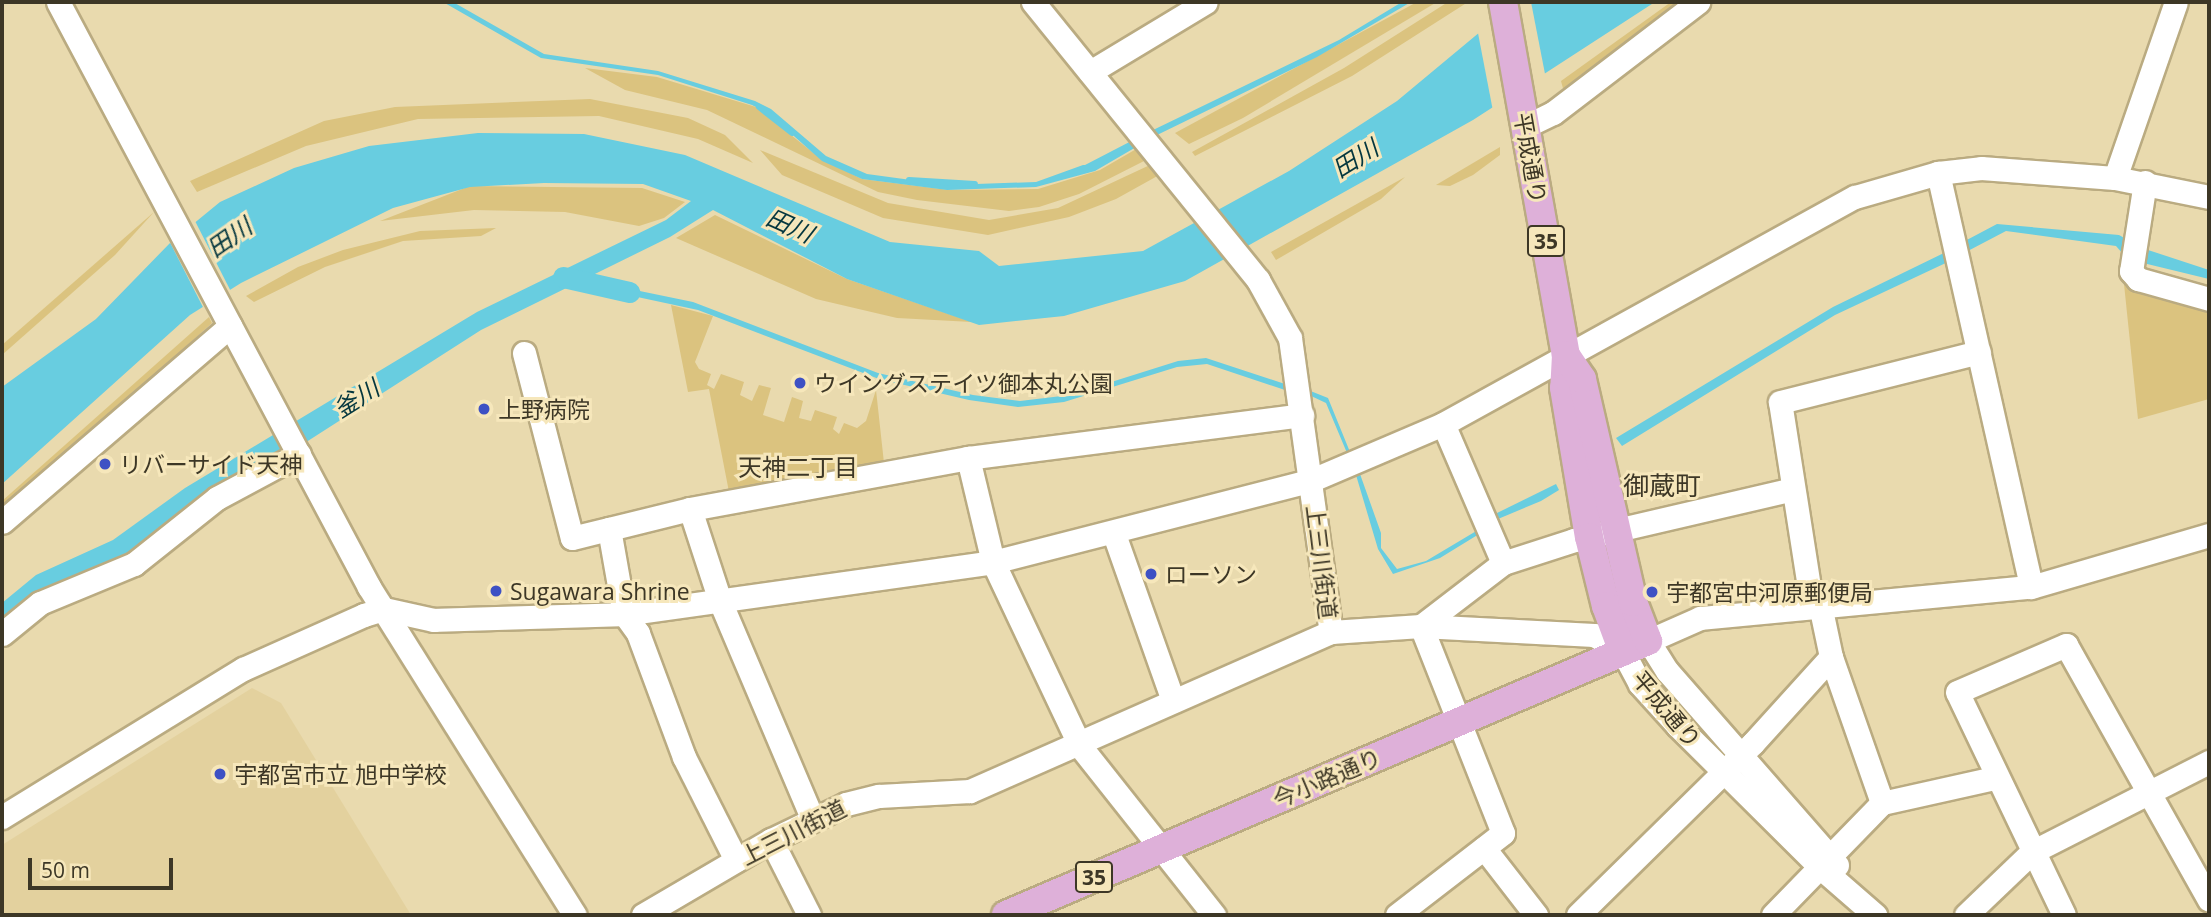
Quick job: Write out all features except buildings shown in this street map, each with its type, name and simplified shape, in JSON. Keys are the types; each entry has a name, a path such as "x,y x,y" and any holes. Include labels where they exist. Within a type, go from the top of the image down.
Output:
{"main road":[{"name":"平成通り","path":"1503,2 1566,355 1564,388 1602,534 1605,606 1636,646"},
{"name":"今小路通り","path":"1023,912 1160,849 1636,646"}],"street":[{"path":"58,2 170,208 297,452 384,609 575,915"},
{"name":"上三川街道","path":"643,915 771,839 812,818 862,799 971,791 1080,746 1173,701 1331,632 1312,480 1290,338 1254,274 1033,2"},
{"path":"1090,72 1206,2"},
{"path":"1526,126 1564,106 1698,2"},
{"path":"2115,178 2176,2"},
{"path":"2,817 243,669 384,609 434,620 624,614 993,562 1114,534 1312,480 1443,424 1855,197 1938,173 1981,168 2115,178 2209,197"},
{"path":"1938,173 2031,586"},
{"path":"2145,182 2131,271 2138,279 2209,299"},
{"path":"2,522 228,321"},
{"path":"1882,803 1816,605 1793,489 1780,402 1979,352"},
{"path":"524,353 572,538 690,509 968,458 1302,415"},
{"path":"1443,424 1503,563"},
{"path":"2,634 40,603 134,564 217,498 297,452"},
{"path":"968,458 993,562 1080,746 1214,915"},
{"path":"1421,626 1503,563 1602,534 1793,489"},
{"path":"690,509 720,601 812,818"},
{"path":"609,529 624,614 638,633 684,757 736,860"},
{"path":"1114,534 1173,701"},
{"path":"1331,632 1421,626 1594,635 1636,646 1700,618 2031,586 2209,535"},
{"path":"1396,915 1503,833 1462,720 1421,626"},
{"path":"2064,915 1994,778 1957,692 2066,645 2147,794 2209,900"},
{"name":"平成通り","path":"1636,646 1667,671 1740,755 1826,863"},
{"name":"平成通り","path":"1636,646 1640,684 1722,770 1826,863 1877,915"},
{"path":"1578,915 1740,755 1832,657"},
{"path":"1966,915 2032,852 2209,762"},
{"path":"1773,915 1882,803 1994,778"},
{"path":"771,839 809,915"},
{"path":"1484,848 1536,915"}],"shaded area":[{"path":"1417,2 1437,2 1243,118 1189,144 1175,133"},
{"path":"1448,2 1468,2 1352,76 1195,156 1192,152 1344,68"},
{"path":"1671,2 1687,2 1564,92 1561,81"},
{"path":"585,68 657,77 756,107 821,159 862,179 949,190 1038,189 1100,170 1138,148 1146,160 1079,194 1039,207 1009,211 917,200 878,192 707,110 625,90"},
{"path":"590,99 688,118 725,135 753,163 698,139 599,116 418,119 306,146 197,192 190,181 324,121 395,107"},
{"path":"1500,147 1500,155 1473,175 1450,186 1436,185"},
{"path":"760,150 888,203 989,220 1058,208 1152,164 1161,174 1116,199 1069,217 988,235 883,218 782,175"},
{"path":"1405,177 1381,199 1276,260 1271,252"},
{"path":"470,186 642,188 685,202 664,218 639,226 565,212 474,210 380,221"},
{"path":"154,212 115,255 2,355 2,345"},
{"path":"715,215 847,279 972,322 897,318 816,299 676,238"},
{"path":"496,228 481,236 403,241 325,267 254,302 246,296 298,267 343,250 420,231"},
{"path":"2124,284 2209,307 2209,399 2138,419"},
{"path":"671,305 713,316 695,362 699,369 711,374 707,385 714,389 721,374 744,382 740,395 752,401 759,385 771,388 763,415 784,422 792,397 803,401 799,418 811,421 815,410 837,417 833,429 839,434 844,423 857,428 866,421 876,390 884,463 729,492 709,389 688,392"},
{"path":"209,317 212,323 2,514 2,501"},
{"name":"宇都宮市立 旭中学校","path":"252,688 281,703 411,915 2,915 2,845"}],"water":[{"path":"443,2 453,2 544,54 658,71 755,101 771,109 826,156 867,174 948,185 1036,182 1083,165 1097,165 1151,131 1339,40 1402,2 1411,2 1317,57 1155,136 1095,171 1036,187 947,190 862,179 822,161 768,113 752,105 658,75 541,58"},
{"path":"1516,2 1655,2 1473,120 1185,281 1064,316 979,325 847,279 713,210 670,237 481,330 130,555 2,624 2,603 36,575 113,540 185,488 477,312 666,220 691,201 643,184 544,183 470,187 393,208 241,283 190,315 2,484 2,387 96,319 170,243 220,202 294,168 369,146 478,133 584,134 685,155 890,242 979,251 999,266 1143,251 1289,171 1397,101"},
{"path":"1997,224 2119,235 2126,239 2123,254 2116,246 2006,231 1964,253 1963,242"},
{"path":"2142,248 2209,270 2209,279 2139,262"},
{"path":"1948,251 1950,261 1835,315 1622,446 1616,438 1833,307"},
{"path":"601,283 693,302 878,373 973,395 1020,401 1070,395 1178,361 1206,358 1288,385 1288,391 1207,364 1177,367 1064,402 1018,407 969,400 879,379 698,310 600,289"},
{"path":"1308,390 1328,398 1350,452 1347,453 1326,403 1309,395"},
{"path":"1360,474 1381,533 1381,548 1397,569 1426,561 1483,527 1484,531 1440,558 1393,574 1378,549 1356,475"},
{"path":"1556,484 1559,490 1541,501 1498,519 1495,514"}],"pier":[{"path":"1510,2 1531,2 1546,79 1493,111 1477,28"},
{"path":"194,219 232,293 203,307 165,234"}],"waterway":[{"path":"759,107 792,133"},
{"path":"1084,169 1134,143"},
{"path":"909,180 975,184"},
{"path":"563,277 629,292"}],"place":[{"name":"ウイングステイツ御本丸公園","path":"800,383"},
{"name":"上野病院","path":"484,409"},
{"name":"リバーサイド天神","path":"105,464"},
{"name":"ローソン","path":"1151,574"},
{"name":"Sugawara Shrine","path":"496,591"},
{"name":"宇都宮中河原郵便局","path":"1652,592"},
{"name":"宇都宮市立 旭中学校","path":"220,774"}],"district":[{"name":"天神二丁目","path":"798,467"},
{"name":"御蔵町","path":"1662,486"}],"water label":[{"name":"田川","path":"1355,158"},
{"name":"田川","path":"790,225"},
{"name":"田川","path":"229,237"},
{"name":"釜川","path":"356,398"}]}
